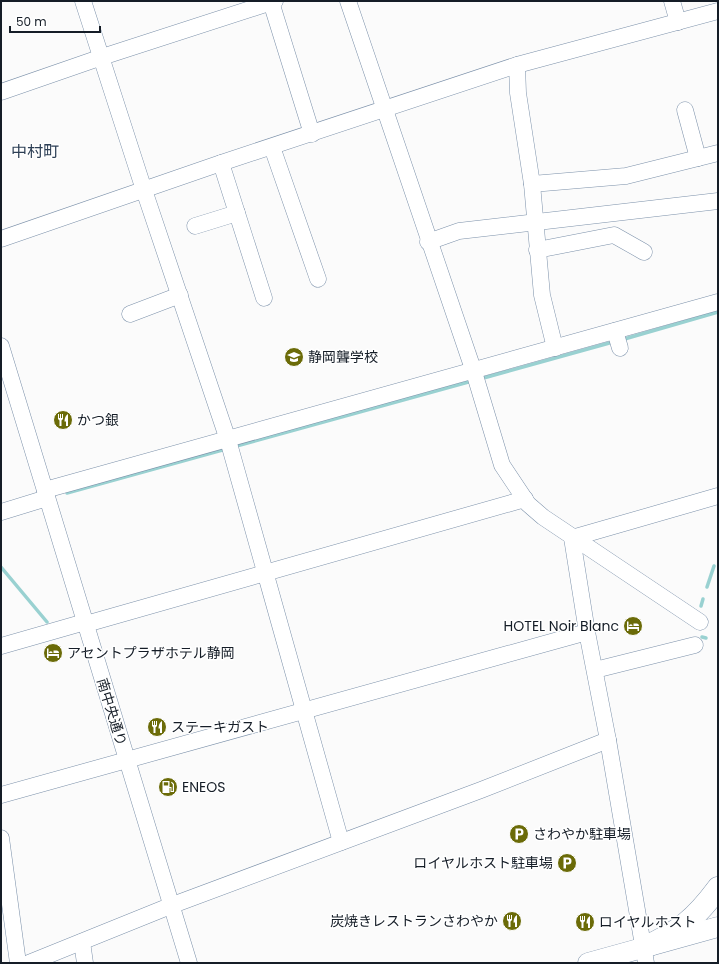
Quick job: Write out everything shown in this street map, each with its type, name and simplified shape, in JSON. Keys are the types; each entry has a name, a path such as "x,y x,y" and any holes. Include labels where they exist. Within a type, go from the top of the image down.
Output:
{"highway":[{"path":"644,956 685,924 704,906 718,888"}],"main road":[{"path":"588,963 644,956 718,928"}],"street":[{"path":"83,1 229,445 341,842"},
{"path":"348,1 428,242 475,377 502,465 525,499 543,517 572,538 700,622"},
{"path":"672,1 678,22"},
{"path":"1,92 102,56 273,2 312,134"},
{"path":"1,239 221,163 385,110 516,65 678,22 709,9"},
{"path":"516,65 518,93 532,184 534,221 542,295 555,348"},
{"path":"685,110 698,158"},
{"path":"272,147 318,279"},
{"path":"532,184 626,176 718,153"},
{"path":"221,163 264,298"},
{"path":"428,242 459,231 534,221 718,201"},
{"path":"195,226 237,213"},
{"path":"537,250 614,235 644,252"},
{"path":"130,314 180,295"},
{"path":"1,512 46,494 475,377 555,348 617,338 718,302"},
{"name":"南中央通り","path":"1,346 170,906 189,963"},
{"path":"572,538 718,496"},
{"path":"1,646 525,499"},
{"path":"572,538 644,956"},
{"path":"1,795 587,632"},
{"path":"595,670 695,645"},
{"path":"29,963 170,906 608,740"},
{"path":"1,838 18,963"},
{"path":"82,942 84,963"}],"waterway":[{"path":"621,340 718,312"},
{"path":"480,379 613,342"},
{"path":"233,447 472,381"},
{"path":"67,493 226,449"},
{"path":"707,587 714,566"},
{"path":"1,567 47,622"},
{"path":"701,606 703,599"},
{"path":"702,637 706,638"}],"place":[{"name":"静岡聾学校","path":"294,357"},
{"name":"かつ銀","path":"63,420"},
{"name":"HOTEL Noir Blanc","path":"633,626"},
{"name":"アセントプラザホテル静岡","path":"53,653"},
{"name":"ステーキガスト","path":"157,727"},
{"name":"ENEOS","path":"168,787"},
{"name":"さわやか駐車場","path":"519,834"},
{"name":"ロイヤルホスト駐車場","path":"567,863"},
{"name":"炭焼きレストランさわやか","path":"512,921"},
{"name":"ロイヤルホスト","path":"585,922"}],"district":[{"name":"中村町","path":"35,151"}]}
